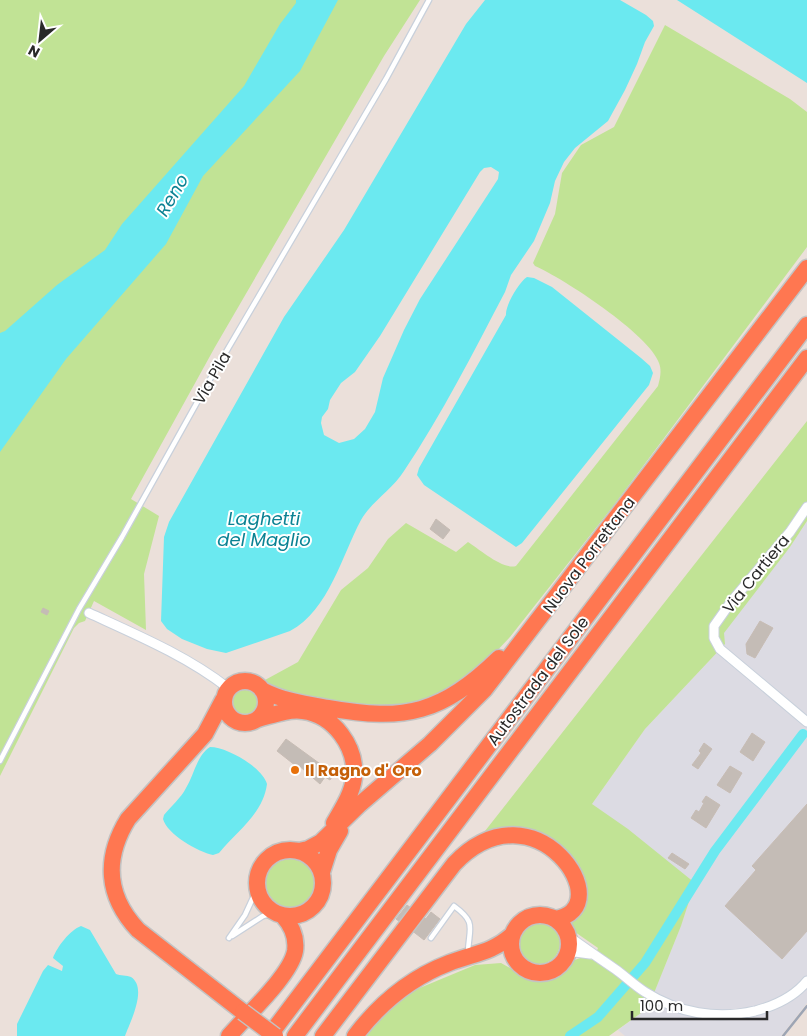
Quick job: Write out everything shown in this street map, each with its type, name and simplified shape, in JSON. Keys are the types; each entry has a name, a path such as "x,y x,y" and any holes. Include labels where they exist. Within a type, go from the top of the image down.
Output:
{"highway":[{"name":"Nuova Porrettana","path":"346,819 359,805 430,744 491,682 807,268"},
{"name":"Autostrada del Sole","path":"269,1036 807,325"},
{"name":"Autostrada del Sole","path":"295,1036 807,358"},
{"path":"275,1036 182,966 138,930 128,919 120,907 114,892 112,860 117,839 128,819 206,734 226,694 237,682 243,680 254,683 262,690 281,699 358,714 387,715 418,711 443,701 467,687 543,615"},
{"path":"258,719 265,708 266,702 262,690"},
{"path":"226,694 226,713 236,722"},
{"path":"206,734 221,726 236,722 248,723 287,712 304,711 315,714 333,725 348,744 354,766 354,776 351,789 340,813 321,842"},
{"path":"299,851 308,849 321,842 346,819"},
{"path":"322,872 329,850 346,819"},
{"path":"322,1036 454,864 461,856 484,842 509,835 530,837 541,841 559,854 568,864 576,878 579,895 573,912 564,918 555,920"},
{"path":"229,1036 281,977 291,963 295,953 296,942 289,923 279,914 266,907 260,898 257,889 259,870 271,855 280,851 299,851 309,855 322,872 324,882 322,892 315,905 303,914 293,916 279,914"},
{"path":"538,915 547,916 555,920 561,924 568,936 569,944 565,958 557,967 540,973 522,967 512,952 512,935 516,927 522,921 538,915"},
{"path":"357,1034 373,1013 403,987 446,964 502,944 512,935"},
{"path":"475,955 504,956 516,960"}],"street":[{"name":"Via Cartiera","path":"807,507 790,532 731,602 714,626 714,638 720,649 807,722"},
{"path":"89,613 207,672 226,694"},
{"path":"568,936 645,992 669,1005 689,1012 711,1015 741,1014 769,1007 788,998 807,981"},
{"path":"565,958 575,952 593,955"}],"lane":[{"name":"Via Pila","path":"0,761 79,609 376,96 429,0"},
{"path":"79,609 89,613"},
{"path":"257,889 245,915 228,938 263,916 279,914"},
{"path":"431,938 454,906 465,914 470,922 475,955"}],"shaded area":[{"path":"807,521 807,1003 781,1036 625,1036 618,1030 648,1008 681,926 695,883 592,804 645,729 725,644 723,633 790,547"}],"green space":[{"path":"0,0 420,0 384,56 215,347 131,499 159,516 144,574 146,630 94,601 85,621 79,623 74,628 0,776"},
{"path":"665,25 790,99 807,112 807,247 614,505 510,637 476,673 438,696 384,709 288,695 267,684 265,680 298,662 341,590 368,568 388,539 406,523 456,552 468,542 498,562 516,566 658,386 661,372 659,363 652,351 640,338 604,308 533,263 555,214 562,173 581,145 614,127"},
{"path":"807,421 807,521 790,547 724,633 725,644 645,729 592,804 628,829 695,883 681,926 648,1008 609,1036 366,1036 398,997 475,965 501,963 528,978 542,979 554,975 569,962 583,957 593,960 598,948 575,932 570,926 582,880 512,828 485,831"},
{"path":"245,690 250,691 256,697 256,707 250,713 245,714 240,713 234,707 233,702 234,697 240,691"},
{"path":"285,859 295,859 308,866 315,879 315,889 308,902 295,909 285,909 276,905 269,898 265,889 265,879 269,870 276,863"},
{"path":"539,922 554,928 560,943 554,958 539,964 524,958 518,943 524,928"}],"water":[{"name":"Reno","path":"296,0 338,0 300,71 203,176 166,244 66,359 0,452 0,333 5,331 57,285 105,250 122,224 244,86 280,24 296,3"},
{"name":"Laghetti del Maglio","path":"485,0 620,0 646,15 653,21 654,26 645,42 625,90 608,121 575,148 564,162 555,181 550,203 534,241 511,275 505,292 457,383 404,471 361,520 333,581 315,610 290,631 226,653 207,649 182,639 167,629 161,621 164,537 169,522 284,317 344,230 466,24","holes":["491,167 499,172 498,179 420,299 383,378 375,412 365,429 354,439 339,443 324,435 321,423 322,417 328,409 330,400 341,383 355,372 380,336 480,172 484,168"]},
{"path":"677,0 807,0 807,83"},
{"path":"527,277 534,278 552,287 641,358 650,366 653,373 649,385 522,543 516,547 424,485 417,475 419,468 506,315 513,294"},
{"path":"210,747 225,750 243,759 258,771 267,784 265,795 255,813 219,853 213,855 184,842 170,831 163,819 164,815 184,792 199,760"},
{"path":"81,926 90,930 116,974 131,977 136,982 138,997 134,1014 125,1036 17,1036 17,1024 43,971 48,965 62,971 63,966 53,958 64,939"}],"building":[{"path":"436,519 450,530 443,539 430,529"},
{"path":"43,608 49,611 47,615 41,612"},
{"path":"760,621 773,628 755,658 747,654 746,644"},
{"path":"752,733 765,742 753,761 740,752"},
{"path":"286,739 334,774 330,780 325,777 320,784 297,764 296,766 277,751"},
{"path":"704,743 712,749 698,769 692,765 701,753 699,751"},
{"path":"730,766 742,773 730,793 717,785"},
{"path":"706,796 720,805 706,828 691,818 696,810 699,812"},
{"path":"807,804 807,931 782,959 725,906 756,870 752,866"},
{"path":"672,853 689,864 685,869 668,858"},
{"path":"407,905 426,919 415,933 396,919"},
{"path":"431,912 440,919 424,940 415,933"}],"waterway":[{"path":"570,1036 598,1017 645,963 715,851 803,734"}],"railway":[{"path":"783,1036 807,1006"}],"place":[{"name":"Il Ragno d' Oro","path":"295,770"}]}
